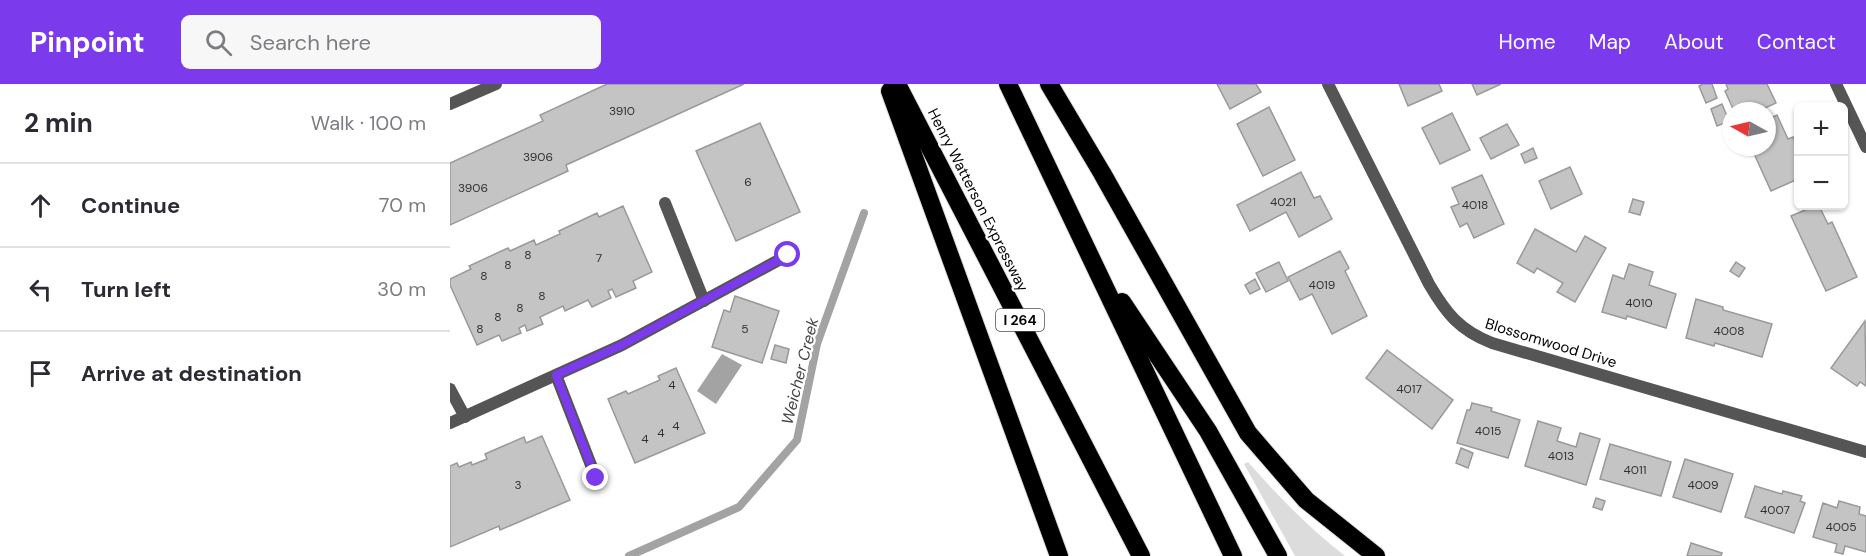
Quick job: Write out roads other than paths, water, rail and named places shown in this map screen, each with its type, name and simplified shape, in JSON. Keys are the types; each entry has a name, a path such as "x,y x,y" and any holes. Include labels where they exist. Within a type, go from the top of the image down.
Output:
{"highway":[{"path":"888,84 1059,556"},
{"name":"Henry Watterson Expressway","path":"897,84 1141,556"},
{"path":"1008,84 1233,556"},
{"path":"1049,84 1102,173 1248,433 1306,500 1376,556"},
{"path":"1085,245 1208,431 1278,556"}],"street":[{"path":"450,104 496,84"},
{"name":"Blossomwood Drive","path":"1328,84 1429,284 1444,311 1462,328 1492,343 1866,452"},
{"path":"1836,84 1866,147"},
{"path":"665,203 704,301"},
{"path":"450,423 622,345 788,255"},
{"path":"556,375 596,478"},
{"path":"450,389 465,417"}],"waterway":[{"name":"Weicher Creek","path":"629,556 739,507 797,440 817,344 864,213"}]}
